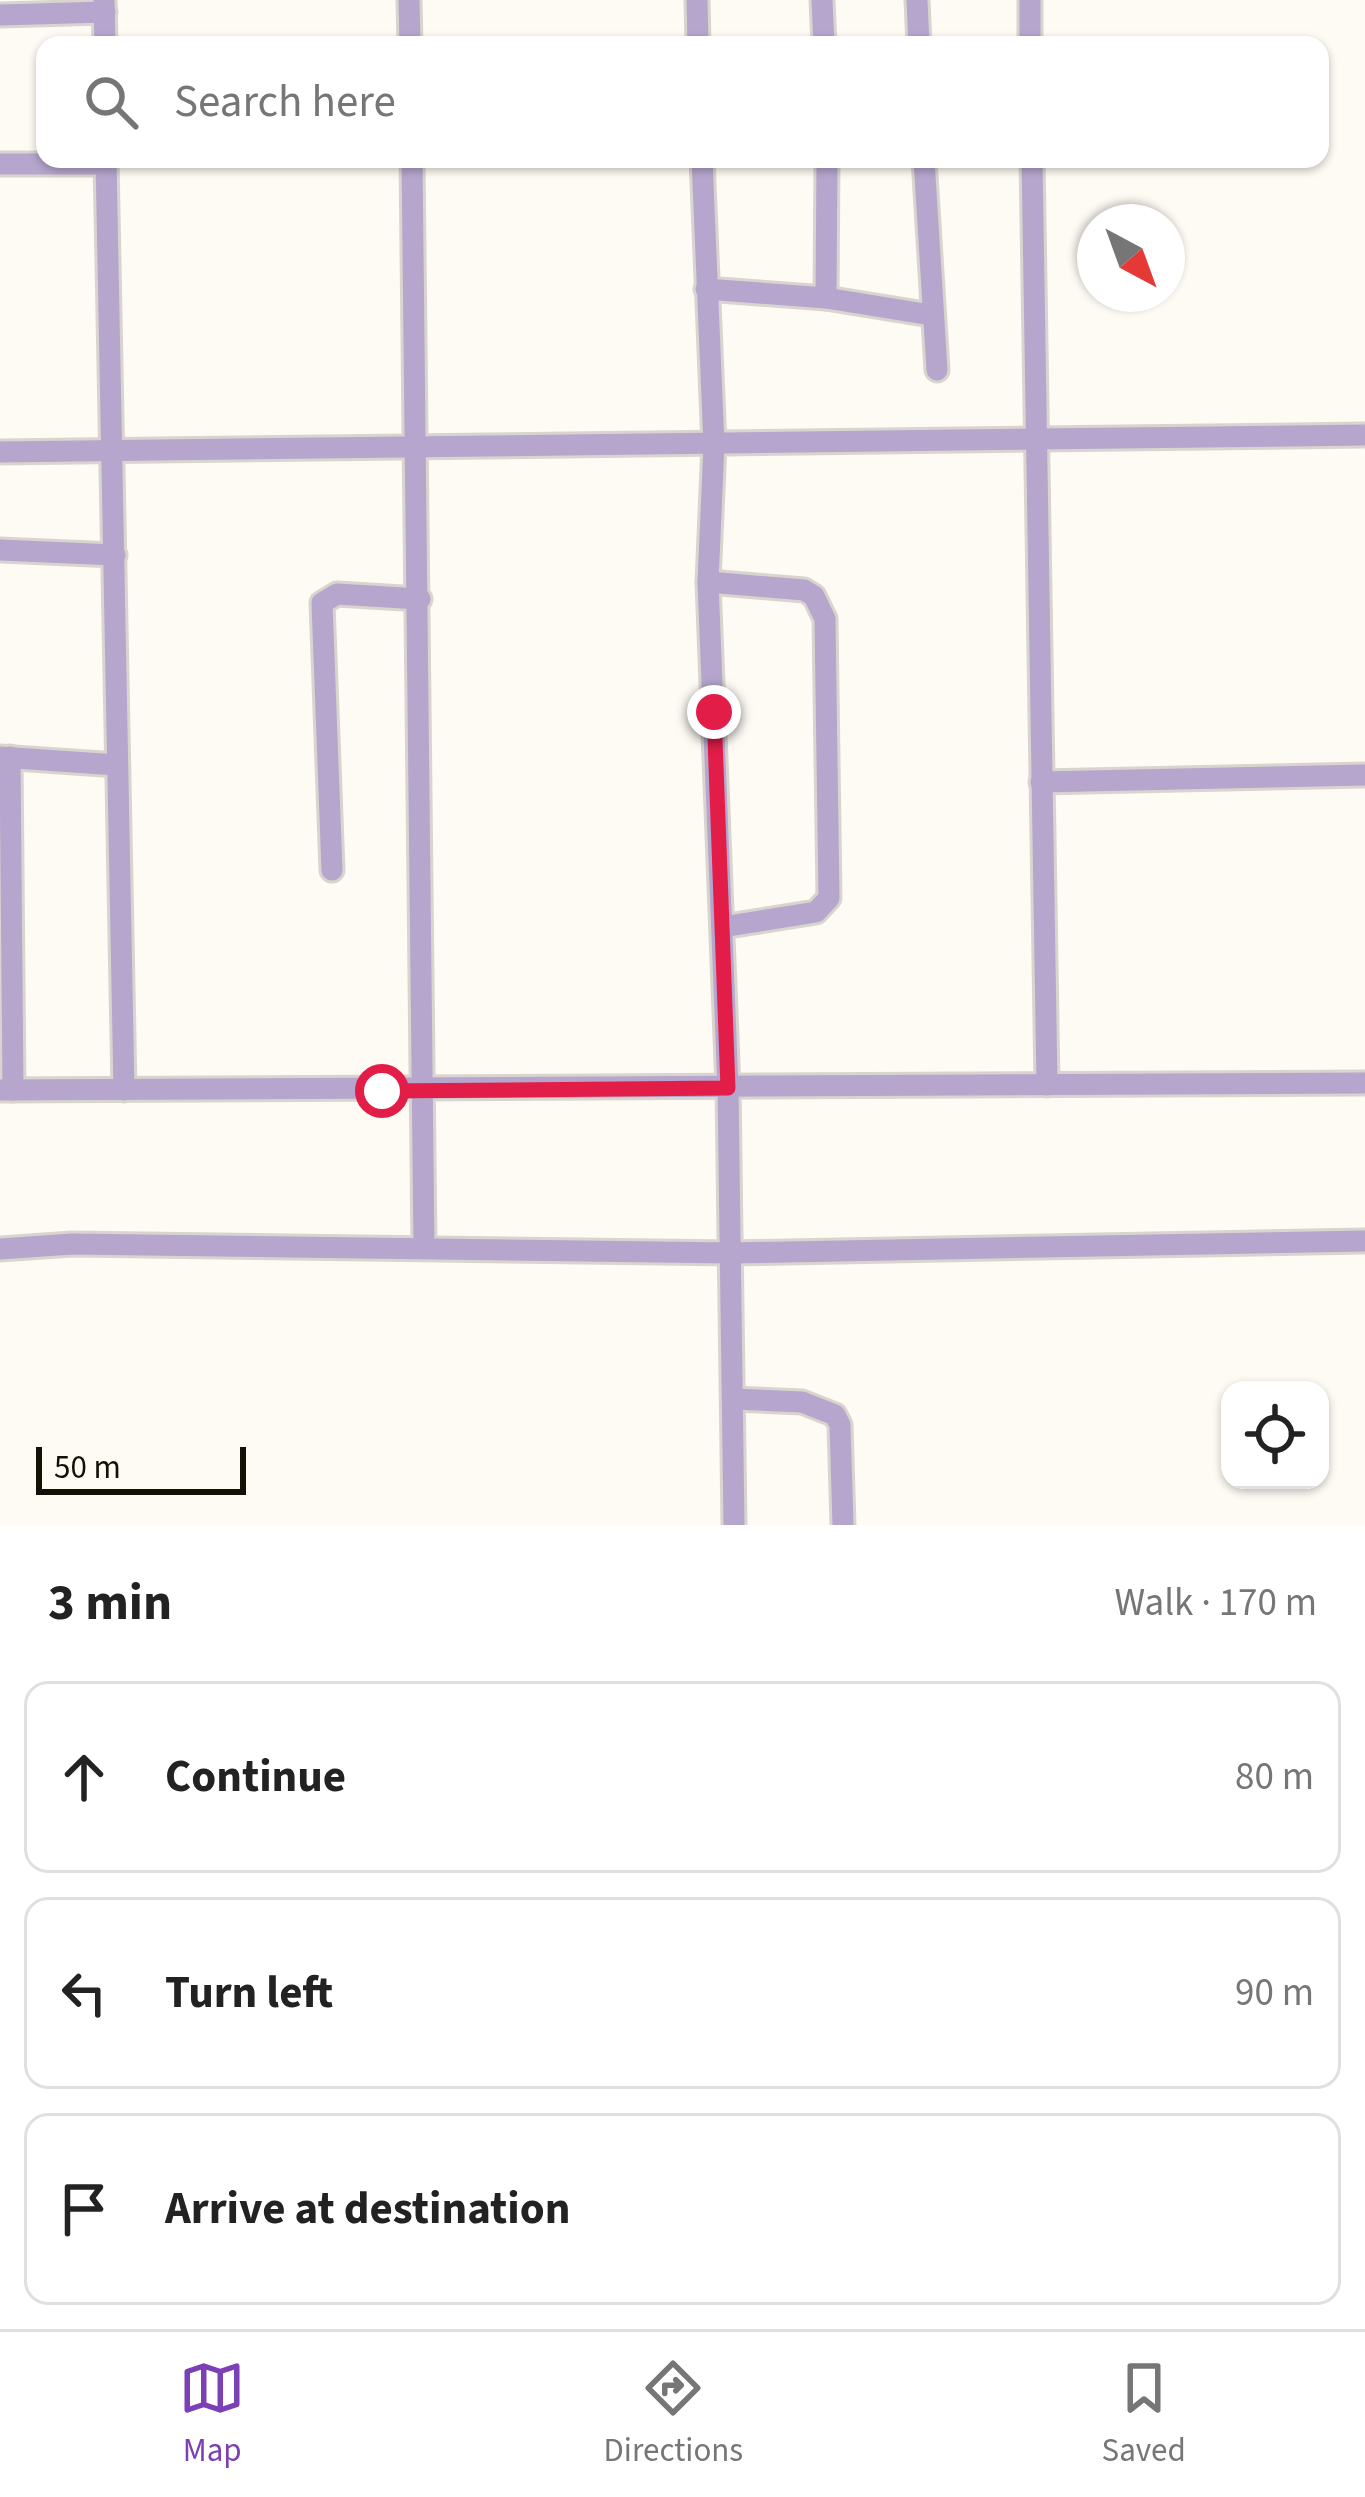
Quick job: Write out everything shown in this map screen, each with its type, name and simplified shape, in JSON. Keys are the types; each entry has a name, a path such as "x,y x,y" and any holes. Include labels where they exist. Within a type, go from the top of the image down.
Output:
{"street":[{"path":"410,0 410,36"},
{"path":"697,0 698,36"},
{"path":"822,0 824,36"},
{"path":"917,0 919,36"},
{"path":"1030,0 1030,36"},
{"path":"0,15 105,6"},
{"path":"0,164 36,163"},
{"path":"106,168 124,1090"},
{"path":"412,168 426,1091 424,1248"},
{"path":"702,168 714,445 709,582 728,1088 734,1525"},
{"path":"826,298 827,168"},
{"path":"924,168 937,370"},
{"path":"1032,168 1047,1085"},
{"path":"706,289 826,298 931,315"},
{"path":"0,452 1365,435"},
{"path":"0,550 115,555"},
{"path":"709,582 804,590 814,596 825,619 829,898 816,912 722,927"},
{"path":"332,870 322,603 337,594 420,599"},
{"path":"117,765 5,757 6,1090 1365,1083"},
{"path":"1041,782 1365,775"},
{"path":"0,1249 72,1244 731,1253 1365,1241"},
{"path":"733,1399 802,1402 835,1415 840,1425 843,1525"}],"route":[{"path":"382,1091 728,1088 714,712"}]}
